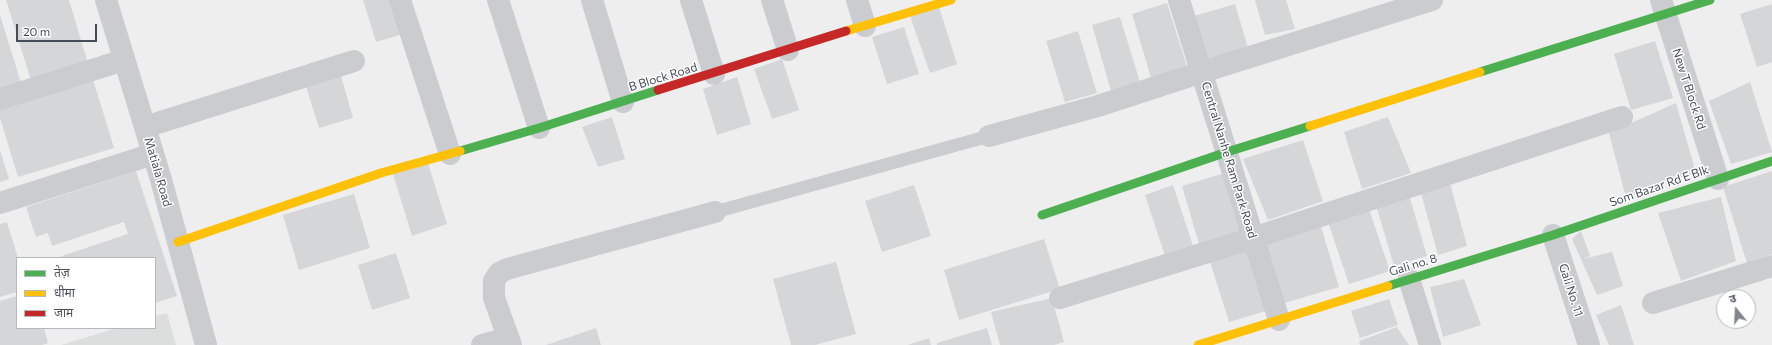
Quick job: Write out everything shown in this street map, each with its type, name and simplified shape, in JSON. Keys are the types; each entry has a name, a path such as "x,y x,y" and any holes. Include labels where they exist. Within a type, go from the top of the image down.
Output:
{"street":[{"path":"400,0 450,154"},
{"path":"498,0 538,128"},
{"path":"592,0 623,102"},
{"path":"691,0 714,74"},
{"path":"772,0 788,50"},
{"path":"857,0 865,26"},
{"name":"Central Nanhe Ram Park Road","path":"1179,0 1279,320"},
{"path":"989,136 1098,106 1432,0"},
{"path":"1042,215 1663,7 1710,0"},
{"name":"Matiala Road","path":"108,1 124,60 153,154 206,345"},
{"name":"B Block Road","path":"178,242 381,173 623,102 942,1"},
{"name":"New T Block Rd","path":"1663,7 1718,179"},
{"path":"0,99 124,60"},
{"path":"145,128 354,61"},
{"path":"1060,298 1253,238 1622,117"},
{"path":"0,203 153,154"},
{"name":"Som Bazar Rd E Blk","path":"1553,235 1772,161"},
{"path":"482,345 510,341 494,298 494,281 499,273 507,269 715,212"},
{"name":"Gali no. 8","path":"1198,345 1553,235"},
{"name":"Gali No. 11","path":"1553,235 1590,345"},
{"path":"1653,303 1772,266"},
{"path":"1409,279 1430,345"}],"lane":[{"path":"715,212 989,136"}],"shaded area":[{"path":"167,313 176,345 61,345 114,329 156,329 156,316"}],"building":[{"path":"6,0 69,0 89,67 32,84"},
{"path":"363,0 393,0 403,34 376,42"},
{"path":"1255,0 1286,0 1295,29 1265,35"},
{"path":"1167,3 1188,70 1152,81 1132,14"},
{"path":"1235,4 1248,48 1208,60 1194,16"},
{"path":"1772,4 1772,62 1757,67 1740,14"},
{"path":"939,7 957,64 930,73 909,13"},
{"path":"0,15 22,86 0,93"},
{"path":"1120,17 1140,82 1111,91 1092,25"},
{"path":"904,27 919,74 887,84 872,37"},
{"path":"1078,31 1097,93 1065,102 1046,41"},
{"path":"1655,41 1673,98 1631,110 1614,54"},
{"path":"782,59 799,110 772,119 754,69"},
{"path":"339,69 353,118 319,128 304,80"},
{"path":"92,76 114,148 18,177 0,118 0,104"},
{"path":"737,77 751,124 717,135 703,89"},
{"path":"1750,82 1772,152 1731,164 1709,101"},
{"path":"1676,103 1696,173 1626,198 1609,133"},
{"path":"612,117 625,159 598,167 582,127"},
{"path":"1388,117 1411,173 1362,189 1344,132"},
{"path":"1303,140 1323,201 1268,220 1243,159"},
{"path":"0,150 9,179 0,182"},
{"path":"428,163 447,224 412,236 393,174"},
{"path":"136,171 177,296 156,303 156,257 59,257 128,234 124,222 52,246 48,233 36,237 26,207"},
{"path":"1772,171 1772,254 1747,263 1723,187"},
{"path":"1225,173 1244,238 1201,251 1182,186"},
{"path":"1450,183 1467,246 1438,255 1421,193"},
{"path":"914,185 931,236 882,252 865,201"},
{"path":"1173,185 1195,252 1167,262 1145,195"},
{"path":"354,194 370,248 299,270 283,215"},
{"path":"1409,195 1427,256 1394,266 1376,205"},
{"path":"1721,197 1736,261 1681,281 1658,213"},
{"path":"1368,206 1390,271 1349,284 1327,219"},
{"path":"7,222 18,257 16,257 16,292 0,297 0,224"},
{"path":"1320,223 1339,287 1281,304 1262,240"},
{"path":"1581,231 1590,256 1583,259 1612,252 1623,286 1597,295 1572,239"},
{"path":"1044,239 1060,289 959,320 944,270"},
{"path":"1246,244 1266,311 1229,322 1208,255"},
{"path":"396,253 410,298 372,310 358,265"},
{"path":"836,262 856,334 815,345 791,345 773,279"},
{"path":"1464,279 1481,325 1443,337 1430,287"},
{"path":"16,296 16,329 44,329 48,343 42,345 0,345 0,301"},
{"path":"1052,298 1064,342 1054,345 1000,345 991,312"},
{"path":"1389,299 1398,325 1360,338 1351,311"},
{"path":"1621,305 1634,345 1609,345 1596,315"},
{"path":"1397,327 1409,345 1360,345 1359,341"},
{"path":"596,328 601,345 546,345"},
{"path":"987,328 992,345 937,345 937,343"},
{"path":"929,338 931,345 908,345"}],"traffic: fast":[{"path":"1480,72 1710,0"},
{"path":"460,151 539,128 658,90"},
{"path":"1042,215 1227,152 1310,126"},
{"path":"1388,286 1553,235 1772,161"}],"traffic: slow":[{"path":"846,31 951,0"},
{"path":"1310,126 1480,72"},
{"path":"178,242 381,173 460,151"},
{"path":"1198,345 1388,286"}],"traffic: jam":[{"path":"658,90 846,31"}]}
